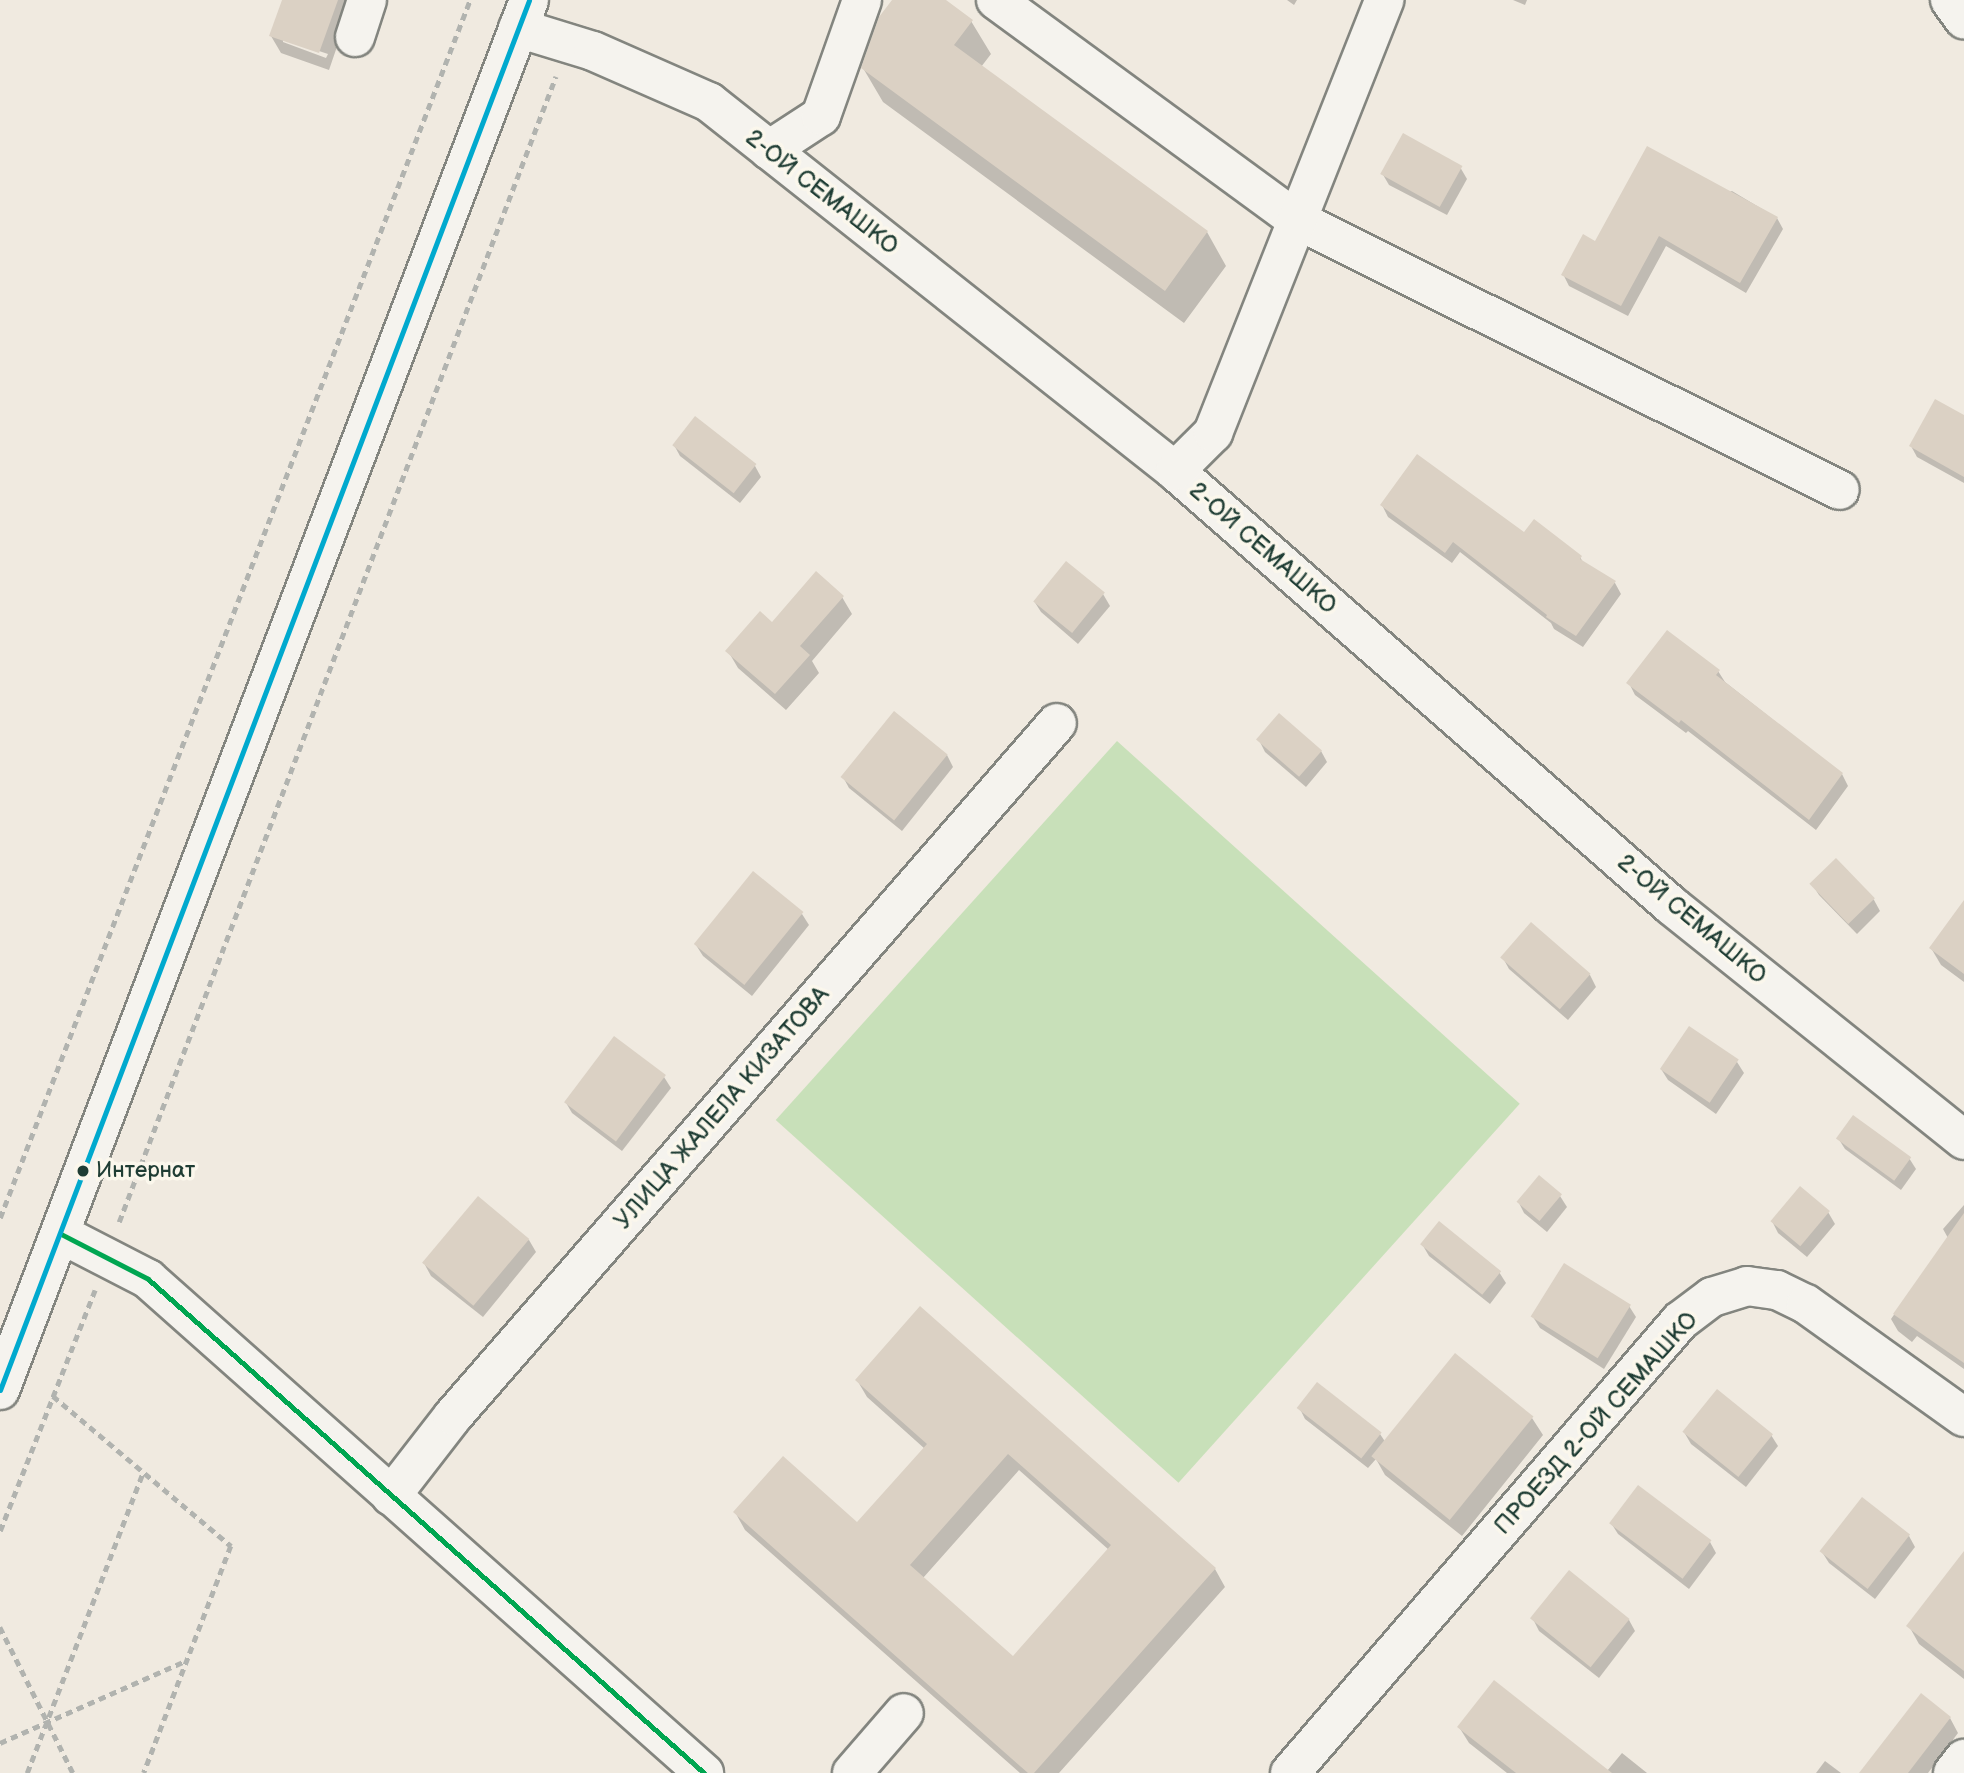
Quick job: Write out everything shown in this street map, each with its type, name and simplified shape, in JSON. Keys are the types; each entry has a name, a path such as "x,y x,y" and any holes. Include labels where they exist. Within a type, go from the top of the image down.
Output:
{"street":[{"path":"355,37 367,0"},
{"path":"769,150 821,116 862,0"},
{"path":"996,0 1297,219 1840,490"},
{"path":"1175,471 1213,433 1384,0"},
{"path":"1950,0 1964,19"},
{"path":"0,1390 523,14"},
{"name":"2-ОЙ СЕМАШКО","path":"523,14 569,43 593,51 709,103 1175,471 1672,906 1964,1140"},
{"name":"УЛИЦА ЖАЛЕЛА КИЗАТОВА","path":"391,1496 453,1416 1057,723"},
{"path":"61,1234 148,1279 704,1773"},
{"name":"ПРОЕЗД 2-ОЙ СЕМАШКО","path":"1290,1773 1680,1321 1712,1297 1747,1286 1777,1290 1807,1304 1964,1417"},
{"path":"852,1773 904,1713"},
{"path":"1953,1773 1964,1759"}],"path":[{"path":"0,1218 470,0"},
{"path":"0,1531 108,1258 569,43"},
{"path":"52,1396 231,1546 144,1773"},
{"path":"27,1773 143,1472"},
{"path":"0,1627 72,1773"},
{"path":"0,1743 187,1660"}],"green space":[{"path":"1117,741 1520,1104 1179,1483 776,1120"}],"building":[{"path":"282,0 338,0 319,53 269,36"},
{"path":"892,0 946,0 973,20 954,45 1208,231 1165,291 861,68 879,17"},
{"path":"1403,133 1462,166 1440,207 1380,174"},
{"path":"1647,146 1778,217 1740,283 1659,236 1621,306 1561,275 1583,234 1595,241"},
{"path":"1935,399 1964,415 1964,477 1909,446"},
{"path":"695,416 756,464 734,493 672,445"},
{"path":"1417,454 1524,532 1534,519 1582,556 1580,559 1616,581 1576,636 1546,617 1547,615 1453,542 1445,553 1380,505"},
{"path":"1066,561 1105,592 1072,633 1033,601"},
{"path":"816,571 844,596 800,646 810,655 775,694 725,651 760,611 772,622"},
{"path":"1667,630 1720,670 1716,675 1843,773 1809,820 1681,720 1679,723 1626,683"},
{"path":"894,711 948,754 894,820 841,777"},
{"path":"1279,713 1322,750 1299,777 1256,739"},
{"path":"1836,858 1875,898 1848,924 1809,884"},
{"path":"753,871 804,912 744,985 694,944"},
{"path":"1964,900 1964,974 1929,948"},
{"path":"1531,922 1591,974 1560,1009 1500,957"},
{"path":"1689,1026 1739,1060 1710,1103 1660,1069"},
{"path":"614,1036 666,1075 616,1141 564,1102"},
{"path":"1853,1115 1911,1157 1894,1181 1836,1138"},
{"path":"1539,1175 1562,1194 1539,1221 1517,1202"},
{"path":"1800,1186 1830,1211 1800,1246 1770,1221"},
{"path":"478,1196 529,1239 473,1306 422,1263"},
{"path":"1964,1213 1964,1363 1893,1314"},
{"path":"1439,1221 1501,1271 1482,1295 1420,1244"},
{"path":"1564,1263 1631,1305 1598,1358 1531,1316"},
{"path":"920,1306 1216,1568 1034,1773 1028,1773 733,1512 783,1456 857,1522 927,1444 855,1380","holes":["1008,1454 1111,1545 1013,1656 910,1565"]},
{"path":"1455,1353 1533,1417 1450,1520 1371,1456"},
{"path":"1317,1382 1382,1432 1361,1458 1297,1408"},
{"path":"1717,1389 1773,1434 1738,1477 1682,1432"},
{"path":"1638,1485 1711,1540 1683,1579 1609,1523"},
{"path":"1862,1497 1910,1535 1868,1589 1820,1551"},
{"path":"1964,1551 1964,1671 1906,1626"},
{"path":"1569,1570 1630,1619 1591,1667 1530,1618"},
{"path":"1494,1680 1612,1773 1516,1773 1457,1727"},
{"path":"1921,1693 1951,1717 1908,1773 1859,1773"}],"transit line":[{"path":"0,1390 529,0"},
{"path":"61,1234 148,1279 704,1773"}],"place":[{"name":"Интернат","path":"83,1171"}]}
